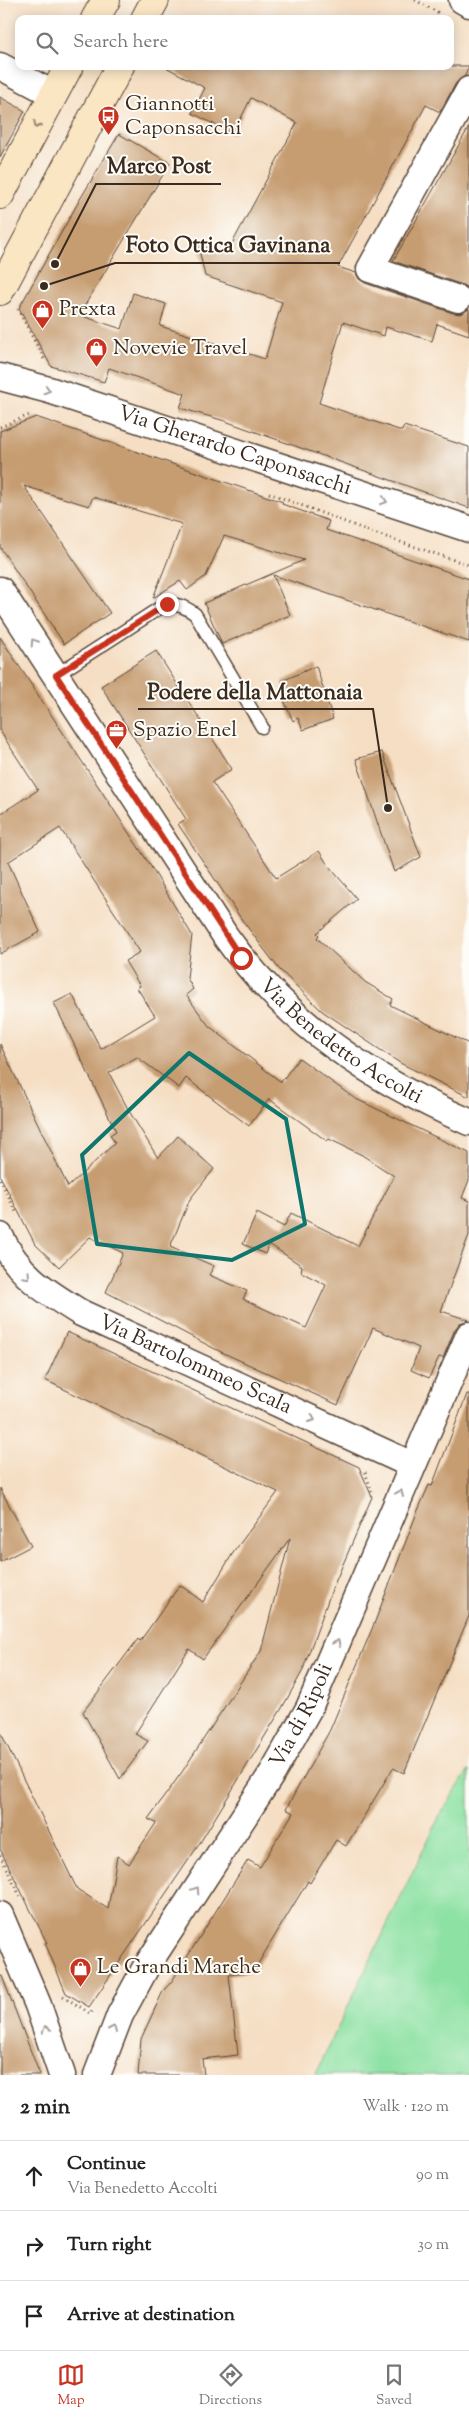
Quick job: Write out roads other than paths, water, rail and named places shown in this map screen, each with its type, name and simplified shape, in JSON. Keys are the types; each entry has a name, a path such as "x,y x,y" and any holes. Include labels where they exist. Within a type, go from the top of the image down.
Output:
{"street":[{"path":"97,15 106,0"},
{"path":"148,15 156,0"},
{"path":"462,0 469,4"},
{"path":"0,66 53,94"},
{"path":"0,195 67,70"},
{"path":"10,296 118,70"},
{"path":"458,299 370,269 469,90"},
{"name":"Via Gherardo Caponsacchi","path":"0,377 49,390 469,528"},
{"name":"Via Benedetto Accolti","path":"0,590 226,937 256,977 292,1014 362,1066 433,1106 469,1122"},
{"name":"Via Bartolommeo Scala","path":"10,1229 14,1260 34,1283 81,1313 412,1465"},
{"name":"Via di Ripoli","path":"97,2075 110,2036 138,1979 273,1772 305,1716 469,1335"},
{"path":"0,1915 38,2005 62,2075"}],"lane":[{"path":"56,675 158,608 167,604 177,604 186,607 195,614 262,728"}],"place":[{"name":"Giannotti Caponsacchi","path":"109,136"},
{"name":"Marco Post","path":"55,264"},
{"name":"Foto Ottica Gavinana","path":"44,286"},
{"name":"Prexta","path":"43,329"},
{"name":"Novevie Travel","path":"97,368"},
{"name":"Spazio Enel","path":"117,750"},
{"name":"Podere della Mattonaia","path":"388,808"},
{"name":"Le Grandi Marche","path":"81,1987"}]}
